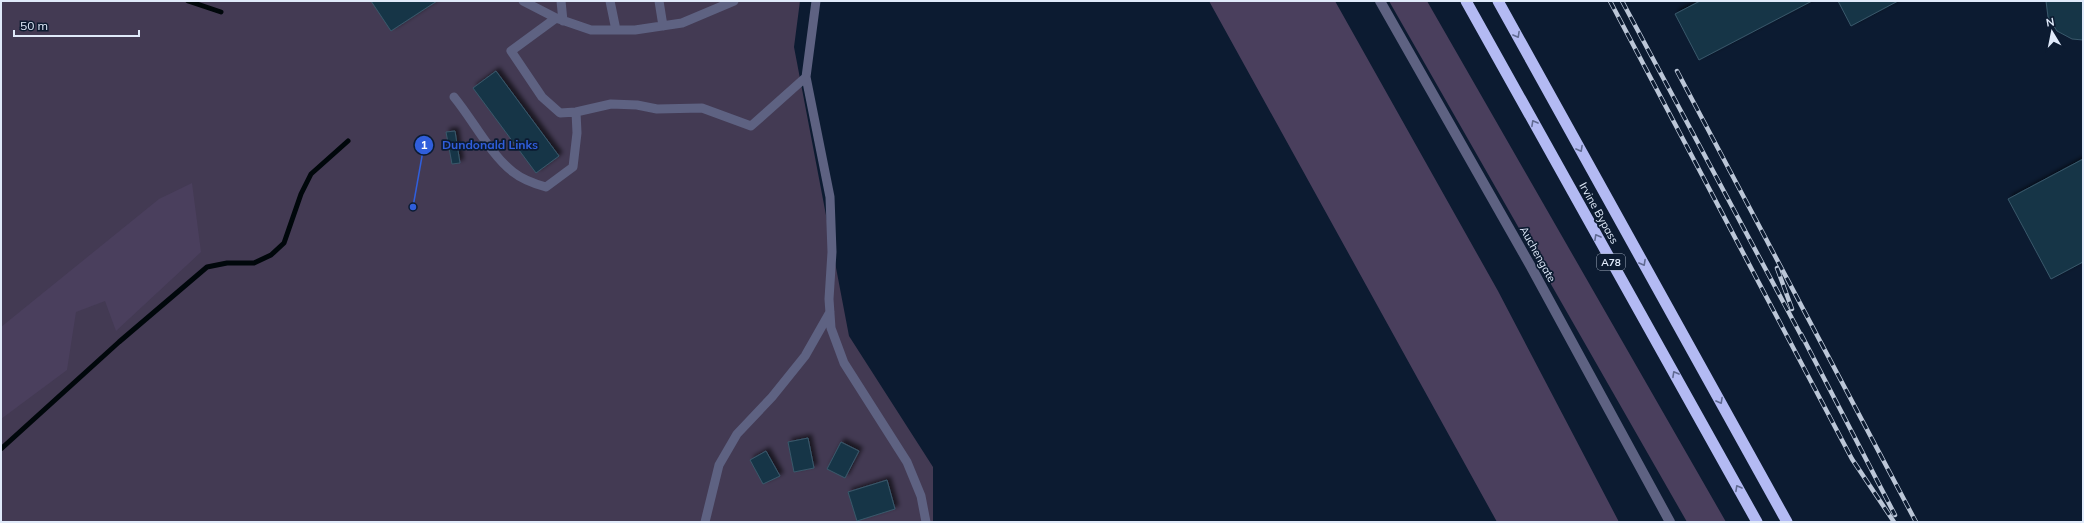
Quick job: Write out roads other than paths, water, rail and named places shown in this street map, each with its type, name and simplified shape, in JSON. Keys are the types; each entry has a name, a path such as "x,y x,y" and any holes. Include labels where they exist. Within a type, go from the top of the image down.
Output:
{"highway":[{"name":"Irvine Bypass","path":"1466,1 1757,522"},
{"name":"Irvine Bypass","path":"1498,1 1787,522"}],"street":[{"name":"Auchengate","path":"1380,1 1530,265 1670,522"}],"lane":[{"path":"523,1 560,20 591,30 635,30 663,26 682,22 734,1"},
{"path":"560,20 561,1"},
{"path":"610,1 616,30"},
{"path":"659,1 663,26"},
{"path":"816,1 806,77 830,197 832,252 830,312 831,328 844,363 907,462 921,496 926,522"},
{"path":"560,20 511,51 542,97 560,113 576,112 611,104 657,109 702,108 751,126 806,77"},
{"path":"454,97 496,155 512,172 534,184 546,187 573,167 577,133 576,112"},
{"path":"705,522 719,465 737,434 772,397 805,356 830,312"}],"waterway":[{"path":"188,1 221,12"},
{"path":"1,449 119,342 207,267 227,263 254,263 271,255 284,243 301,194 311,174 348,141"}],"railway":[{"path":"1610,1 1852,459 1894,522"},
{"path":"1622,1 1803,339"},
{"path":"1677,71 1916,522"},
{"path":"1777,268 1792,309"},
{"path":"1801,334 1895,515"}],"place":[{"name":"Dundonald Links","path":"413,207"}]}
